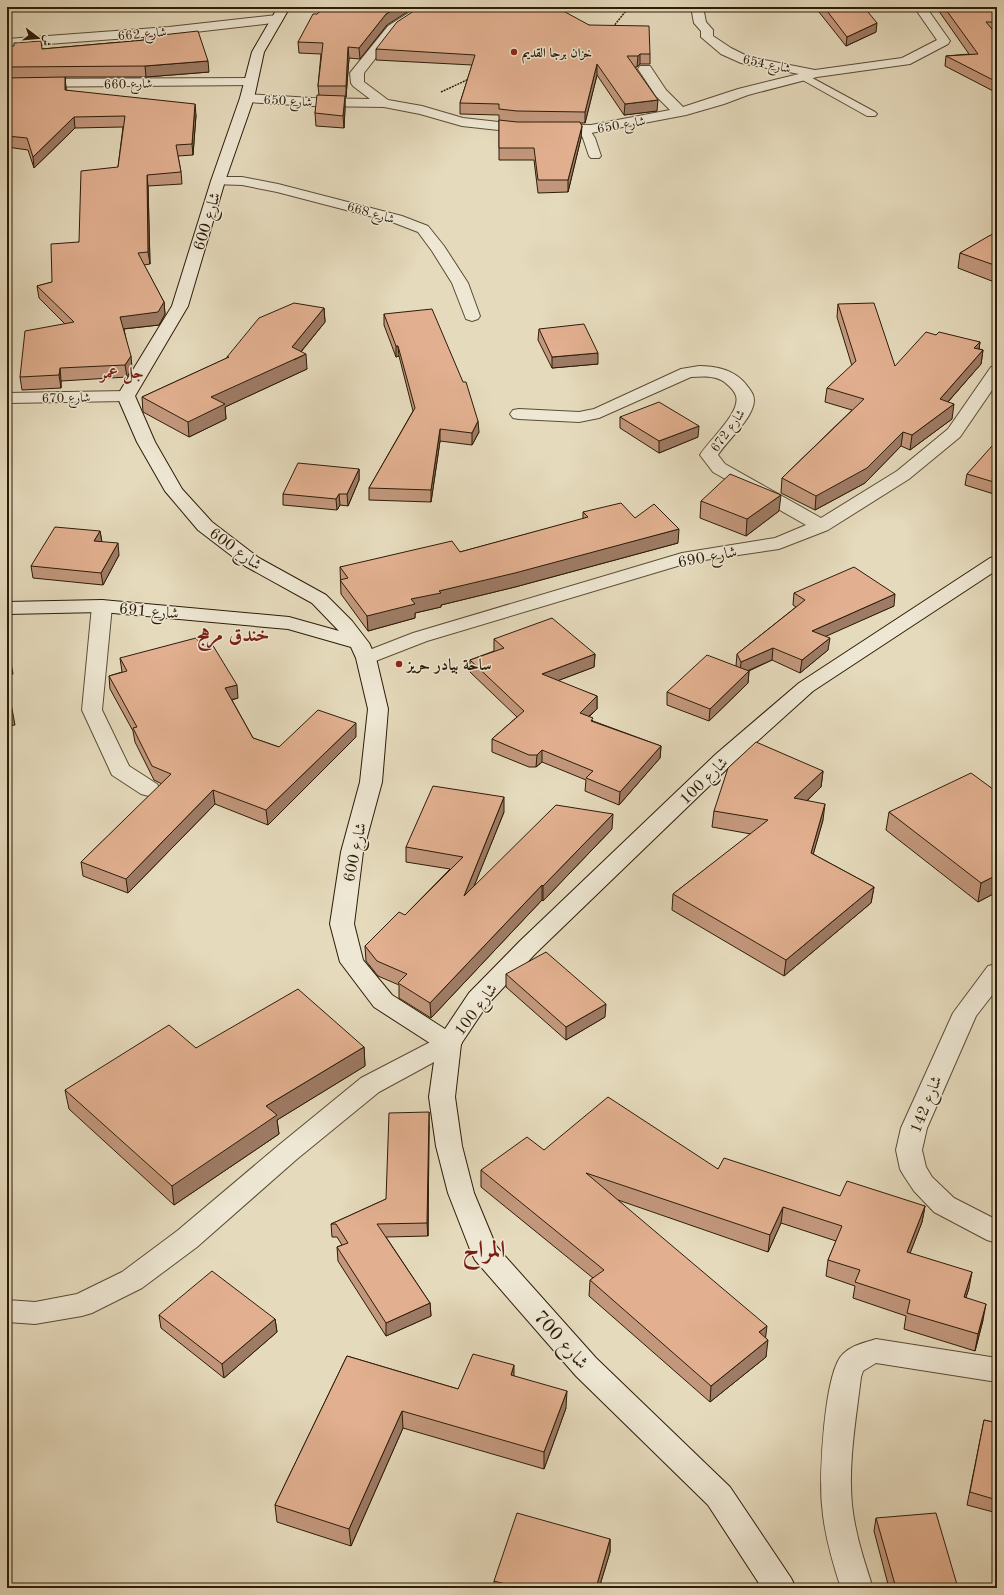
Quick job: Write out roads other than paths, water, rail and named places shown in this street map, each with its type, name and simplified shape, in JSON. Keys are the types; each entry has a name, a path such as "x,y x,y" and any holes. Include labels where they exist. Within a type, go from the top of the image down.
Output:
{"street":[{"path":"384,103 358,83 357,73 392,28 427,7"},
{"name":"شارع 654","path":"697,7 700,23 707,30 708,37 726,51 746,60 817,73"},
{"name":"شارع 650","path":"248,90 312,102 384,103 422,110 462,122 491,126 584,129 620,125 719,102 743,92 803,76 905,61 944,41 920,7"},
{"name":"شارع 662","path":"7,43 154,33 280,13"},
{"name":"شارع 600","path":"280,13 258,52 248,90 218,181 180,306 126,396 146,442 174,491 205,526 252,562 319,600 345,625 362,650 378,709 371,782 352,852 342,924 352,962 383,1001 449,1044"},
{"path":"645,69 652,81 667,100 681,112"},
{"name":"شارع 660","path":"7,83 248,90"},
{"path":"7,90 34,84"},
{"name":"شارع 668","path":"218,181 242,181 278,188 397,219 423,230 439,249 460,283 472,316"},
{"name":"شارع 672","path":"520,414 579,417 599,413 687,373 699,371 717,373 731,378 742,389 746,397 744,408 731,427 713,447 709,455 719,468 778,503 821,526"},
{"name":"شارع 690","path":"362,650 420,637 689,557 779,543 821,526 903,475 954,434 997,371"},
{"name":"شارع 670","path":"7,398 126,396"},
{"path":"7,406 41,397"},
{"name":"شارع 100","path":"449,1044 478,999 528,947 724,758 806,687 997,562"},
{"path":"102,606 92,710 120,770 149,789"},
{"name":"شارع 691","path":"7,608 102,606 289,623 362,650"},
{"name":"شارع 142","path":"997,972 965,1014 914,1128 909,1150 913,1169 923,1184 944,1205 997,1232"},
{"path":"7,1312 35,1313 82,1305 132,1280 187,1239 288,1152 370,1086 449,1044"},
{"name":"شارع 700","path":"449,1044 442,1097 449,1146 461,1192 485,1252 586,1367 719,1496 780,1588"},
{"path":"857,1588 847,1558 837,1505 837,1450 846,1377 852,1363 863,1355 876,1351 997,1370"}],"lane":[{"path":"803,76 870,114"},
{"path":"584,129 589,138 595,156"}],"place":[{"name":"خزان برجا القديم","path":"514,52"},
{"name":"ساحة بيادر حريز","path":"399,664"}],"district":[{"name":"جل عمر","path":"122,372"},
{"name":"خندق مرهج","path":"233,634"},
{"name":"المراح","path":"484,1249"}]}
